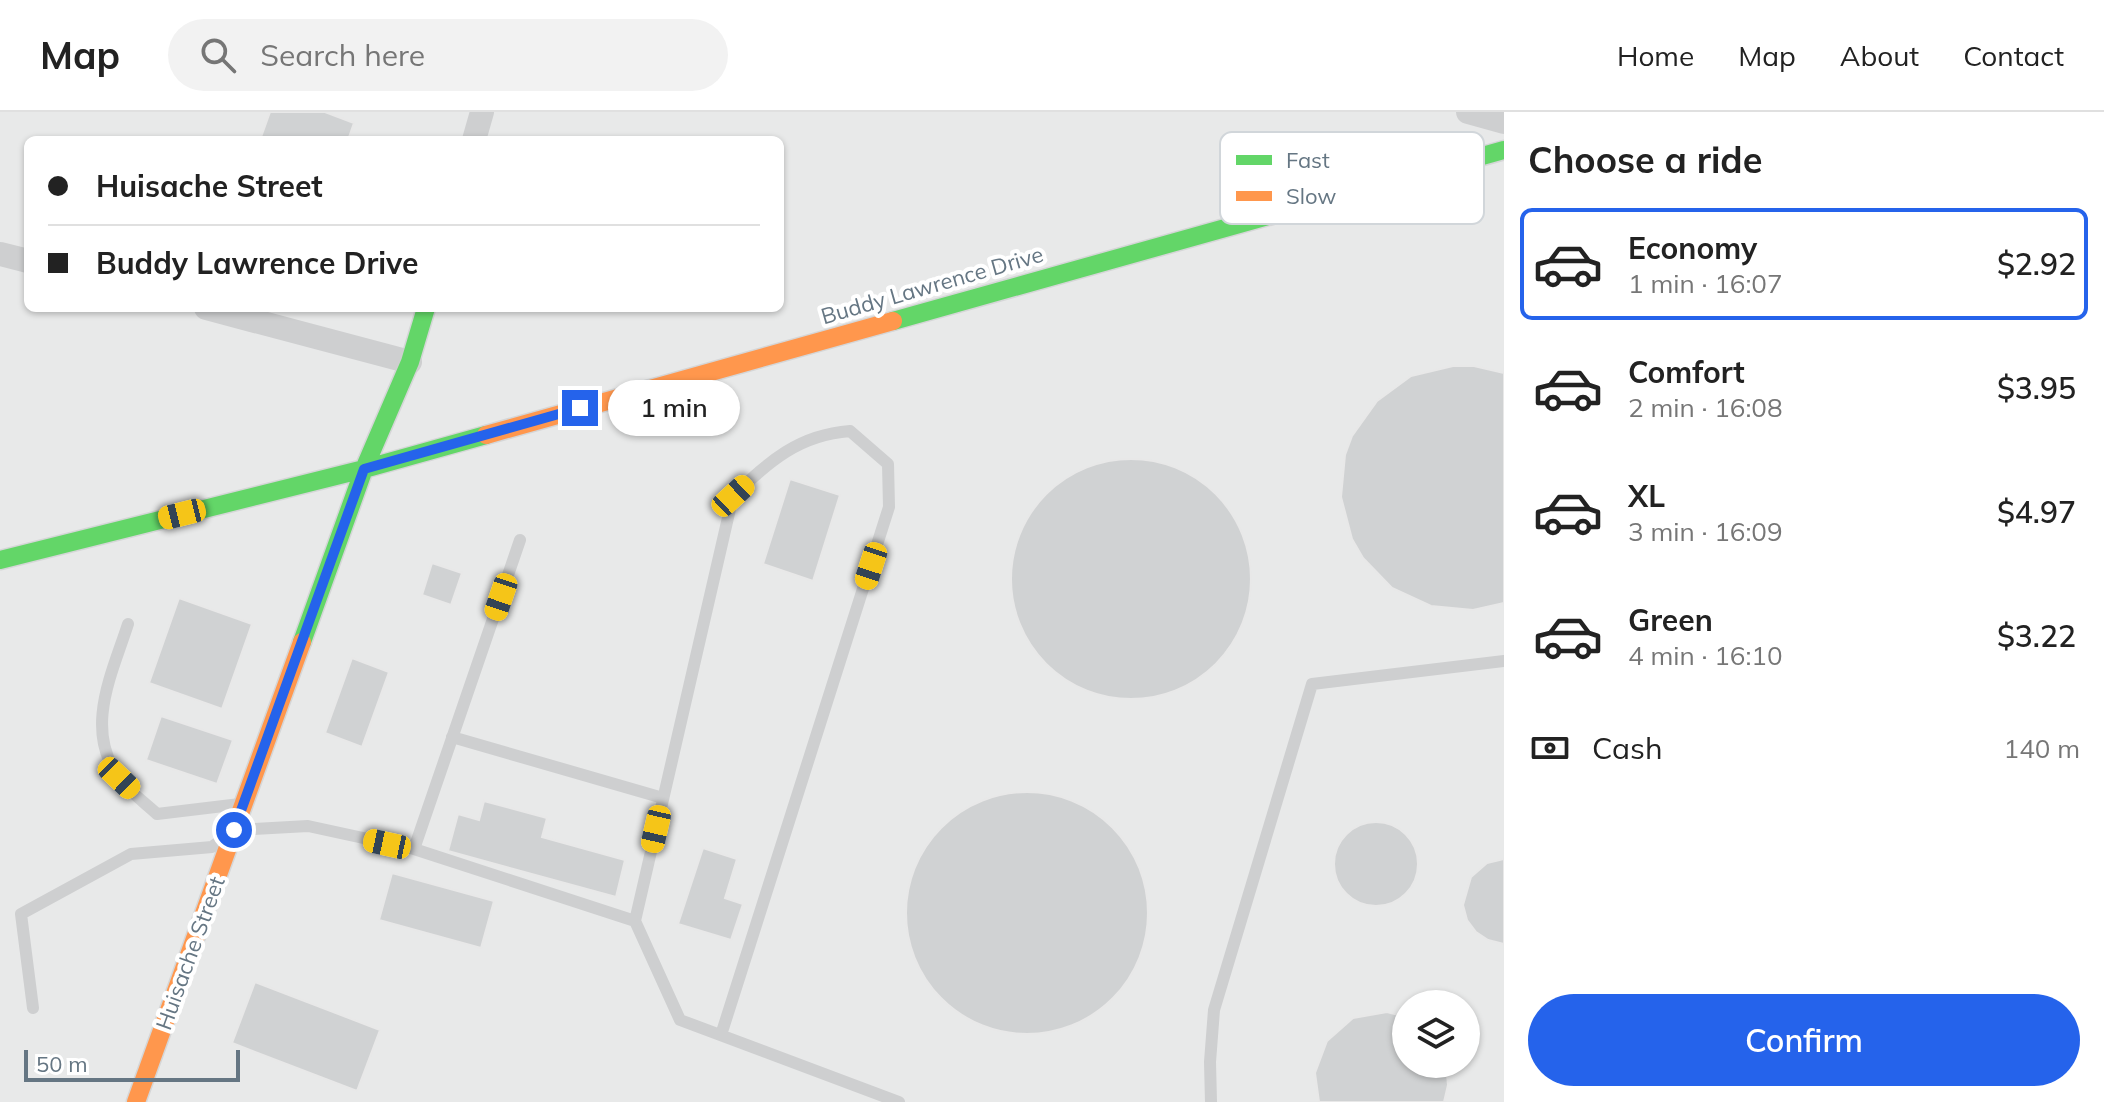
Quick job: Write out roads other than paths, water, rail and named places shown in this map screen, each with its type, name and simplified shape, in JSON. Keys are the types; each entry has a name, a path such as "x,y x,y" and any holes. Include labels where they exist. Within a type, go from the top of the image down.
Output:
{"street":[{"path":"475,136 482,112"},
{"path":"1468,112 1504,122"},
{"name":"Buddy Lawrence Drive","path":"1484,156 1504,150"},
{"name":"Buddy Lawrence Drive","path":"0,560 364,469 1240,224"},
{"path":"0,254 24,260"},
{"path":"221,312 410,362"},
{"name":"Huisache Street","path":"136,1102 364,469 410,362 425,312"}],"lane":[{"path":"721,1035 889,507 888,464 850,431 821,433 771,460 733,496 635,921 680,1020 899,1102"},
{"path":"414,849 520,540"},
{"path":"128,624 101,706 103,741 119,778 157,814 243,804"},
{"path":"1211,1102 1214,1010 1312,684 1504,661"},
{"path":"452,737 663,798"},
{"path":"33,1008 21,914 131,854 212,847 234,830 308,826 414,849 635,921"}]}
